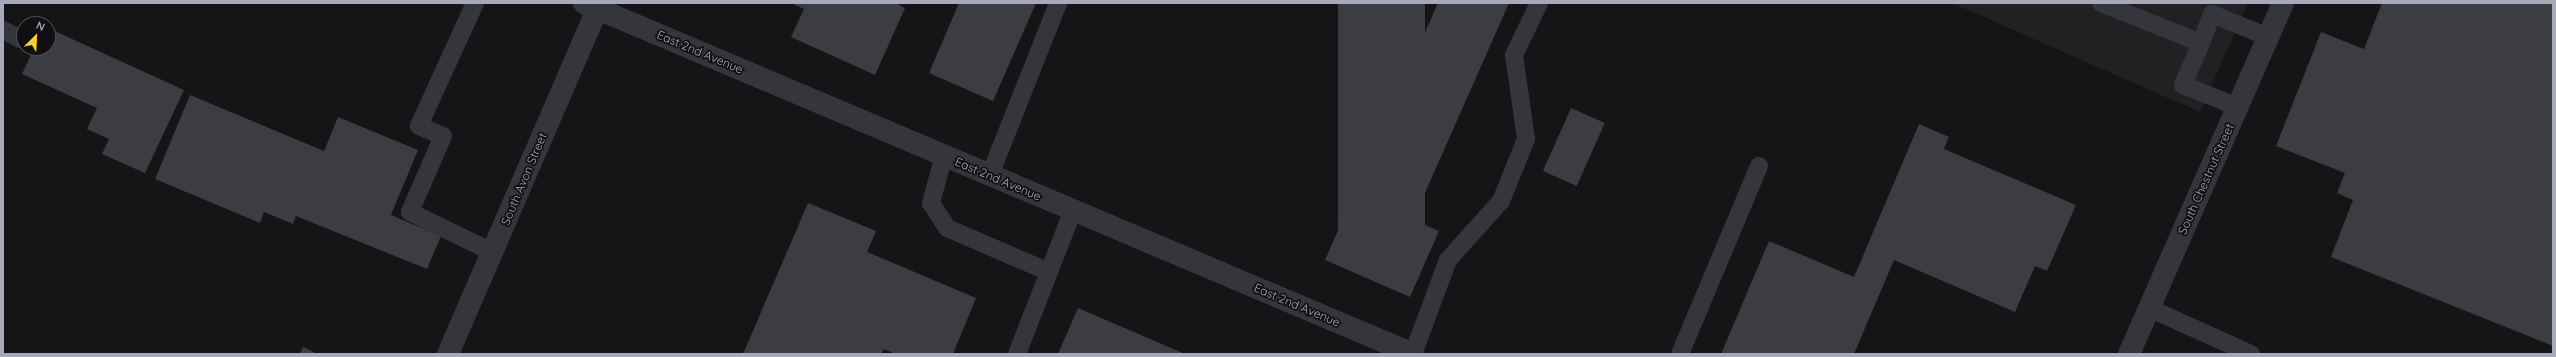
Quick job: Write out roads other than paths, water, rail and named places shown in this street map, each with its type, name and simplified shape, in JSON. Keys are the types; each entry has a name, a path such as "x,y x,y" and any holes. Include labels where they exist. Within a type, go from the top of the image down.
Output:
{"street":[{"name":"South Chestnut Street","path":"2129,354 2283,3"},
{"name":"South Avon Street","path":"448,354 492,252 594,5"},
{"name":"East 2nd Avenue","path":"594,5 1413,354"}],"lane":[{"path":"475,3 420,126 443,136 410,212 492,252"},
{"path":"990,175 1058,3"},
{"path":"1413,354 1448,260 1501,201 1526,139 1514,55 1539,3"},
{"path":"2101,3 2201,43"},
{"path":"2238,107 2183,85 2212,14 2268,37"},
{"path":"3,30 16,37"},
{"path":"944,155 931,203 948,228 1049,272"},
{"path":"1680,354 1759,166"},
{"path":"1017,354 1073,210"},
{"path":"2149,308 2247,353"}]}
